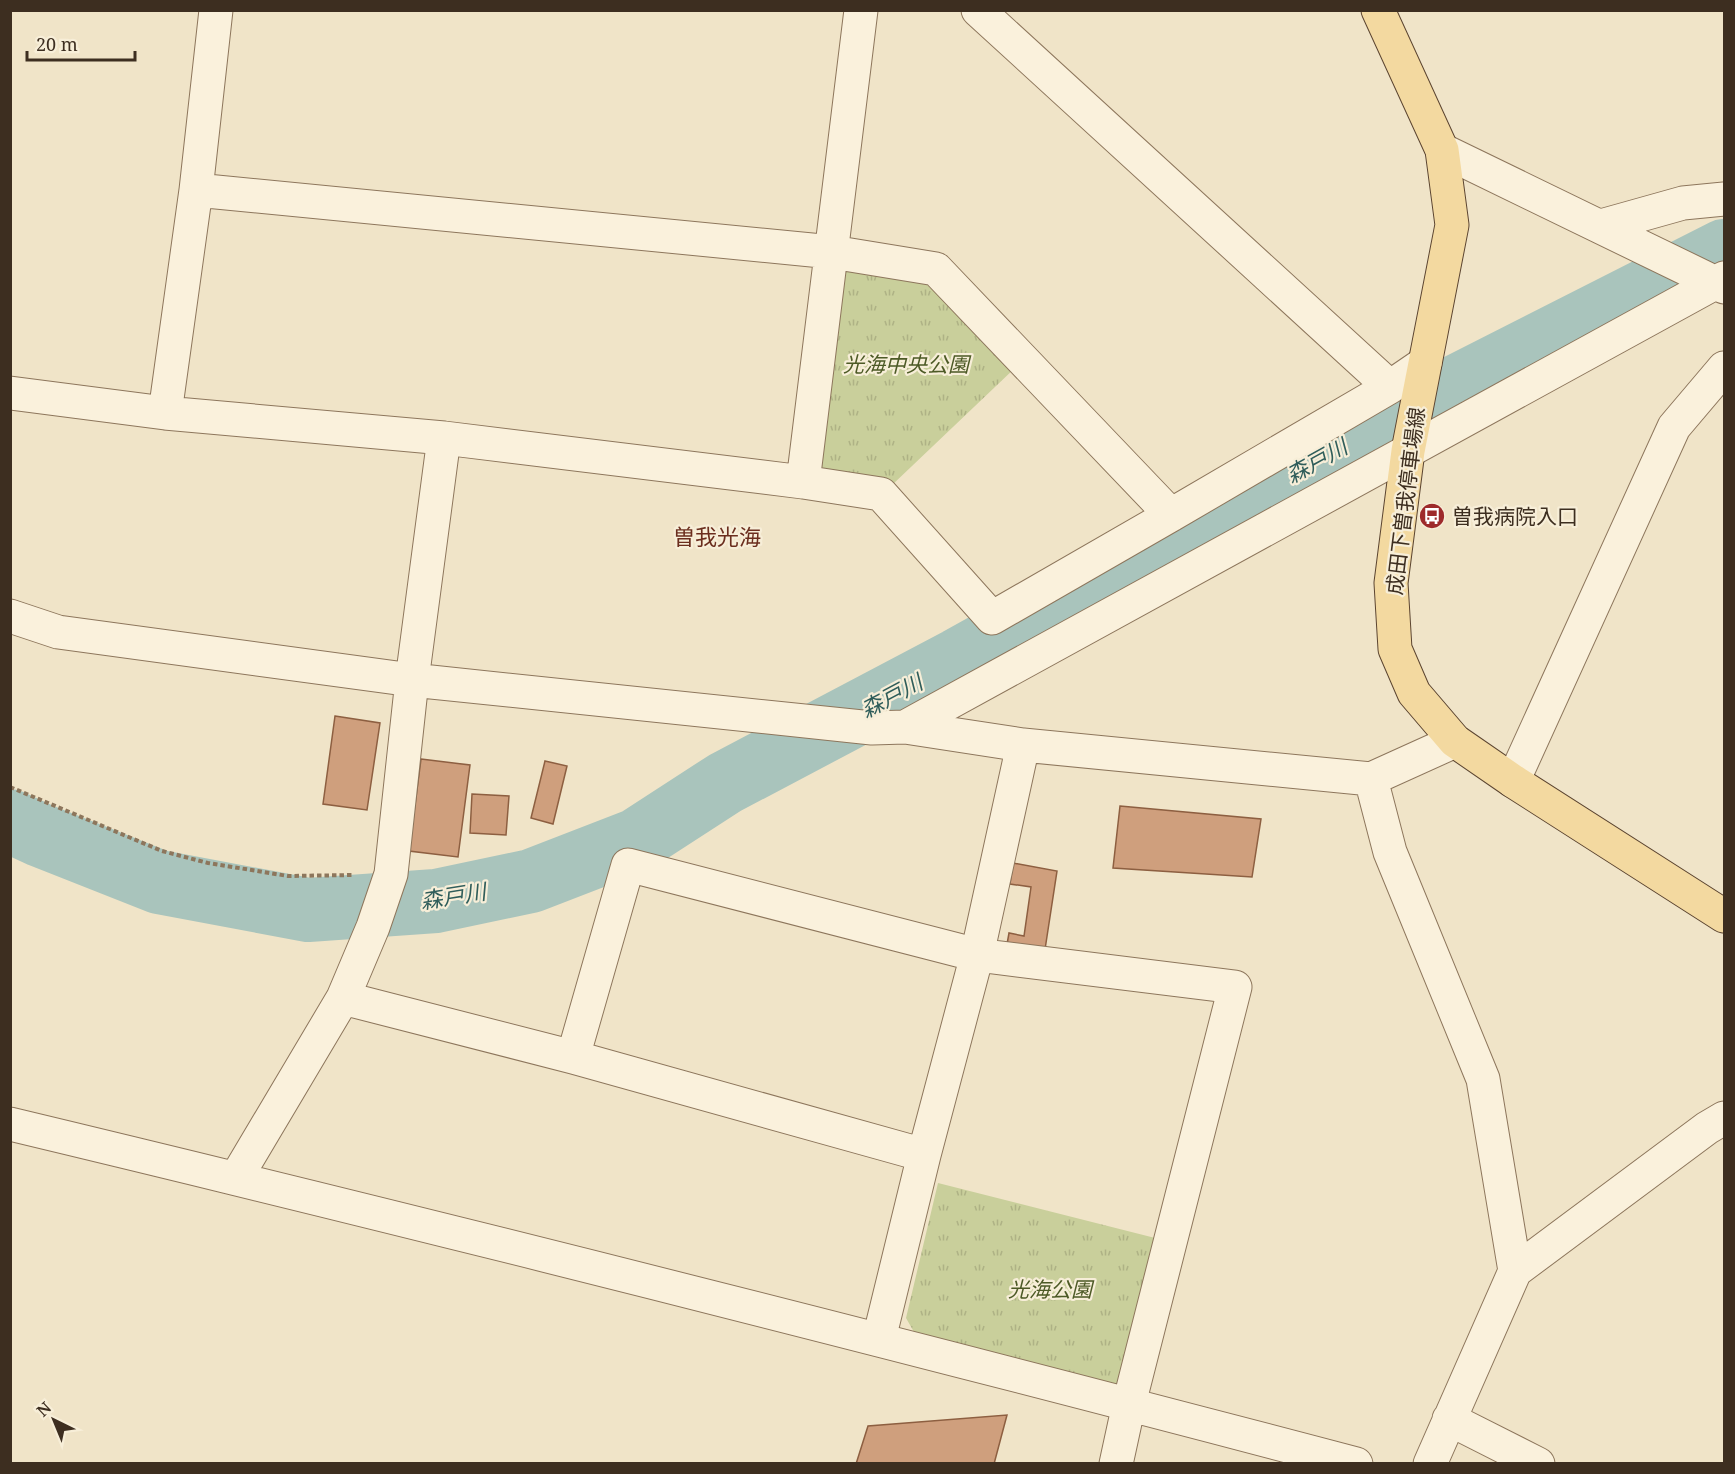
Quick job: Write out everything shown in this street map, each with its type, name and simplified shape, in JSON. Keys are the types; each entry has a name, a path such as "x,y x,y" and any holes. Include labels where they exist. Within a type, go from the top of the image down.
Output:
{"main road":[{"name":"成田下曽我停車場線","path":"1378,10 1442,150 1452,225 1408,451 1391,583 1395,649 1414,693 1455,741 1513,781 1725,916"}],"street":[{"path":"165,413 196,190 216,10"},
{"path":"802,482 861,10"},
{"path":"978,10 1390,387"},
{"path":"1442,150 1655,254 1721,283"},
{"path":"196,190 832,252 936,269 1171,515"},
{"path":"1601,226 1683,203 1725,199"},
{"path":"904,727 1408,451 1721,283"},
{"path":"10,393 165,413 444,438 802,482 881,494 992,618 1390,387 1425,363"},
{"path":"1513,781 1674,427 1725,368"},
{"path":"236,1178 344,999 373,927 389,879 412,680 444,438"},
{"path":"10,616 58,632 412,680 872,728 904,727 1023,745 1371,779 1455,741"},
{"path":"879,1339 924,1155 977,955 1023,745"},
{"path":"1371,779 1390,852 1483,1079 1515,1271"},
{"path":"573,1058 628,865 977,955 1235,987 1129,1404 1116,1464"},
{"path":"344,999 573,1058 924,1155"},
{"path":"1430,1464 1515,1271 1707,1128 1725,1118"},
{"path":"10,1124 236,1178 879,1339 1356,1464"},
{"path":"1449,1419 1538,1464"}],"path":[{"path":"10,787 162,851 208,863 288,876 389,879"}],"green space":[{"name":"光海中央公園","path":"839,261 931,275 1016,367 891,486 811,476"},
{"name":"光海公園","path":"938,1183 1167,1241 1119,1385 914,1332 906,1318"}],"building":[{"path":"335,716 380,723 367,810 323,804"},
{"path":"421,759 470,765 458,857 409,851"},
{"path":"545,761 567,766 553,824 531,818"},
{"path":"472,794 509,796 506,835 470,833"},
{"path":"1120,806 1261,819 1252,877 1113,868"},
{"path":"1013,863 1057,871 1044,956 1006,950 1009,933 1024,936 1031,887 1010,884"},
{"path":"1007,1415 994,1464 856,1464 868,1426"}],"waterway":[{"name":"森戸川","path":"10,821 159,882 308,910 436,901 531,881 637,840 725,783 958,660 1367,432 1724,251"}],"place":[{"name":"曽我病院入口","path":"1432,516"}],"district":[{"name":"曽我光海","path":"717,536"}]}
